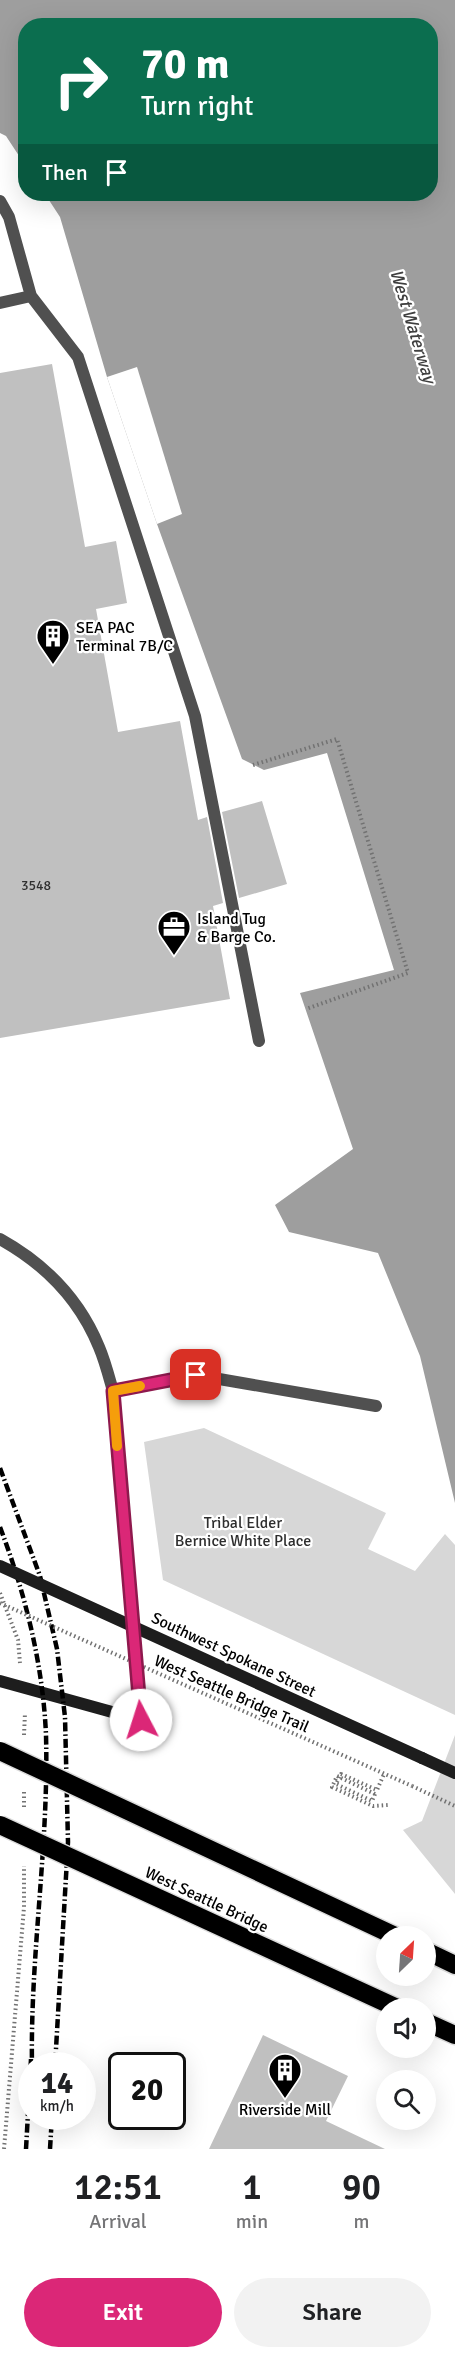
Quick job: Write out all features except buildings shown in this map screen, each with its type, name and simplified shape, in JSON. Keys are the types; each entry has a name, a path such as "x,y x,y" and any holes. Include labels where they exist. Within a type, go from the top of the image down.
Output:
{"highway":[{"path":"0,1741 38,1770"},
{"path":"0,1751 376,1927"},
{"name":"West Seattle Bridge","path":"0,1825 376,1998"},
{"path":"436,1956 455,1965"},
{"path":"436,2026 455,2035"}],"main road":[{"name":"Southwest Spokane Street","path":"0,1566 455,1773"},
{"path":"0,1682 141,1720"}],"lane":[{"path":"0,201 9,217 31,296 78,357 195,716 259,1041"},
{"path":"0,303 31,296"},
{"path":"0,1239 24,1252 46,1269 68,1295 85,1319 100,1347 113,1391 141,1720"},
{"path":"113,1391 196,1375 376,1406"}],"path":[{"path":"253,765 337,740 408,973 306,1009"},
{"name":"West Seattle Bridge Trail","path":"0,1603 455,1806"},
{"path":"384,1774 377,1790 341,1774 336,1784 372,1801 375,1794 337,1776 332,1787 373,1806 388,1805"},
{"path":"4,2149 24,1907"}],"green space":[{"name":"Tribal Elder Bernice White Place","path":"204,1428 386,1513 368,1549 415,1571 445,1534 455,1545 455,1715 163,1580 144,1442"},
{"path":"455,1735 455,1894 403,1830 422,1821"}],"water":[{"name":"West Waterway","path":"0,0 455,0 455,1503 420,1356 378,1253 289,1232 275,1205 353,1149 300,993 394,970 327,753 264,770 242,759 157,524 107,377 60,217 50,201 438,201 438,18 18,18 18,154 6,136 0,133"}],"pier":[{"path":"137,367 182,514 157,524 107,377"}],"railway":[{"path":"0,1468 40,1576 57,1649 65,1717 68,1842 56,2052"},
{"path":"0,1527 25,1603 37,1655 46,1735 45,1818 34,1983 32,2052"},
{"path":"26,2149 27,2130"},
{"path":"50,2149 51,2130"}],"slow traffic":[{"path":"117,1446 113,1391 140,1386"}],"place":[{"name":"SEA PAC Terminal 7B/C","path":"53,665"},
{"name":"Island Tug & Barge Co.","path":"174,956"},
{"name":"Riverside Mill","path":"285,2099"}],"route":[{"path":"141,1720 113,1391 196,1375"}]}
